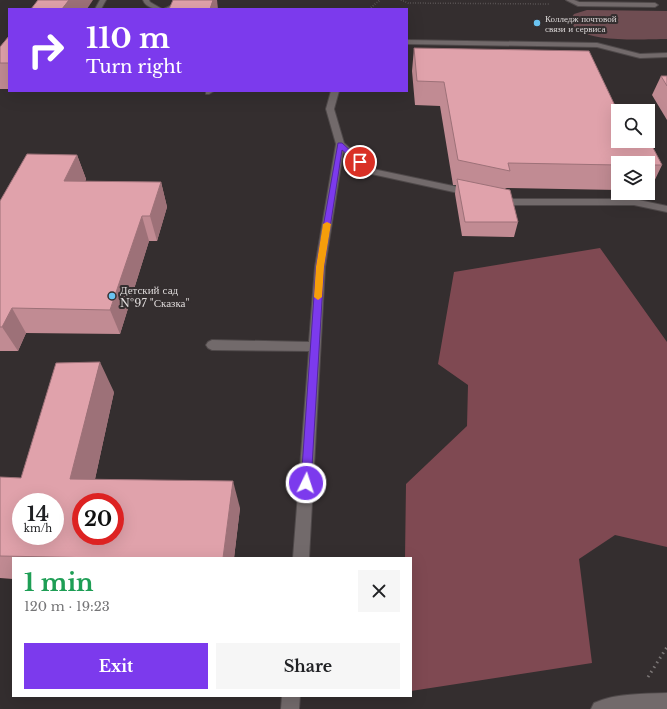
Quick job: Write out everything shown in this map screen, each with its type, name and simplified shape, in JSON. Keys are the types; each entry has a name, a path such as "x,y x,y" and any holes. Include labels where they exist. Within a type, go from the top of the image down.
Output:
{"street":[{"path":"146,0 148,3 157,8"},
{"path":"569,0 578,4 654,3 664,7"},
{"path":"170,8 198,5 208,8"},
{"path":"408,42 597,45 640,56 667,55"},
{"path":"301,557 320,267 340,144 330,109 335,92"},
{"path":"340,144 370,171 487,197 514,202 634,202 667,209"},
{"path":"212,346 315,348"},
{"path":"290,709 291,697"},
{"path":"600,709 633,703 667,702"}],"path":[{"path":"370,8 380,0"},
{"path":"401,0 408,3 578,4"}],"shaded area":[{"path":"587,10 667,11 667,39 619,39 583,33 575,28 570,20 574,14"},
{"path":"600,248 667,342 667,547 615,535 579,559 592,663 412,691 412,557 405,557 406,484 467,426 468,385 438,364 454,272"}],"building":[{"path":"38,0 69,0 63,8 32,8"},
{"path":"173,0 213,0 210,8 169,8"},
{"path":"8,37 8,63 0,63 0,47"},
{"path":"414,48 589,51 614,104 611,104 611,148 653,148 662,165 655,165 655,156 611,156 611,165 508,163 510,171 458,160 444,82 417,81"},
{"path":"661,76 667,76 667,86"},
{"path":"27,154 77,155 64,181 161,182 150,216 142,216 110,310 12,308 2,327 0,327 0,201"},
{"path":"457,179 510,190 518,222 465,222"},
{"path":"100,362 70,479 233,481 223,557 0,556 0,477 21,478 56,363"}],"slow traffic":[{"path":"318,297 320,267 327,224"}],"place":[{"name":"Колледж почтовой связи и сервиса","path":"537,23"},
{"name":"Детский сад №97 \"Сказка\"","path":"112,296"}],"route":[{"path":"306,483 320,267 340,144 360,162"}]}
